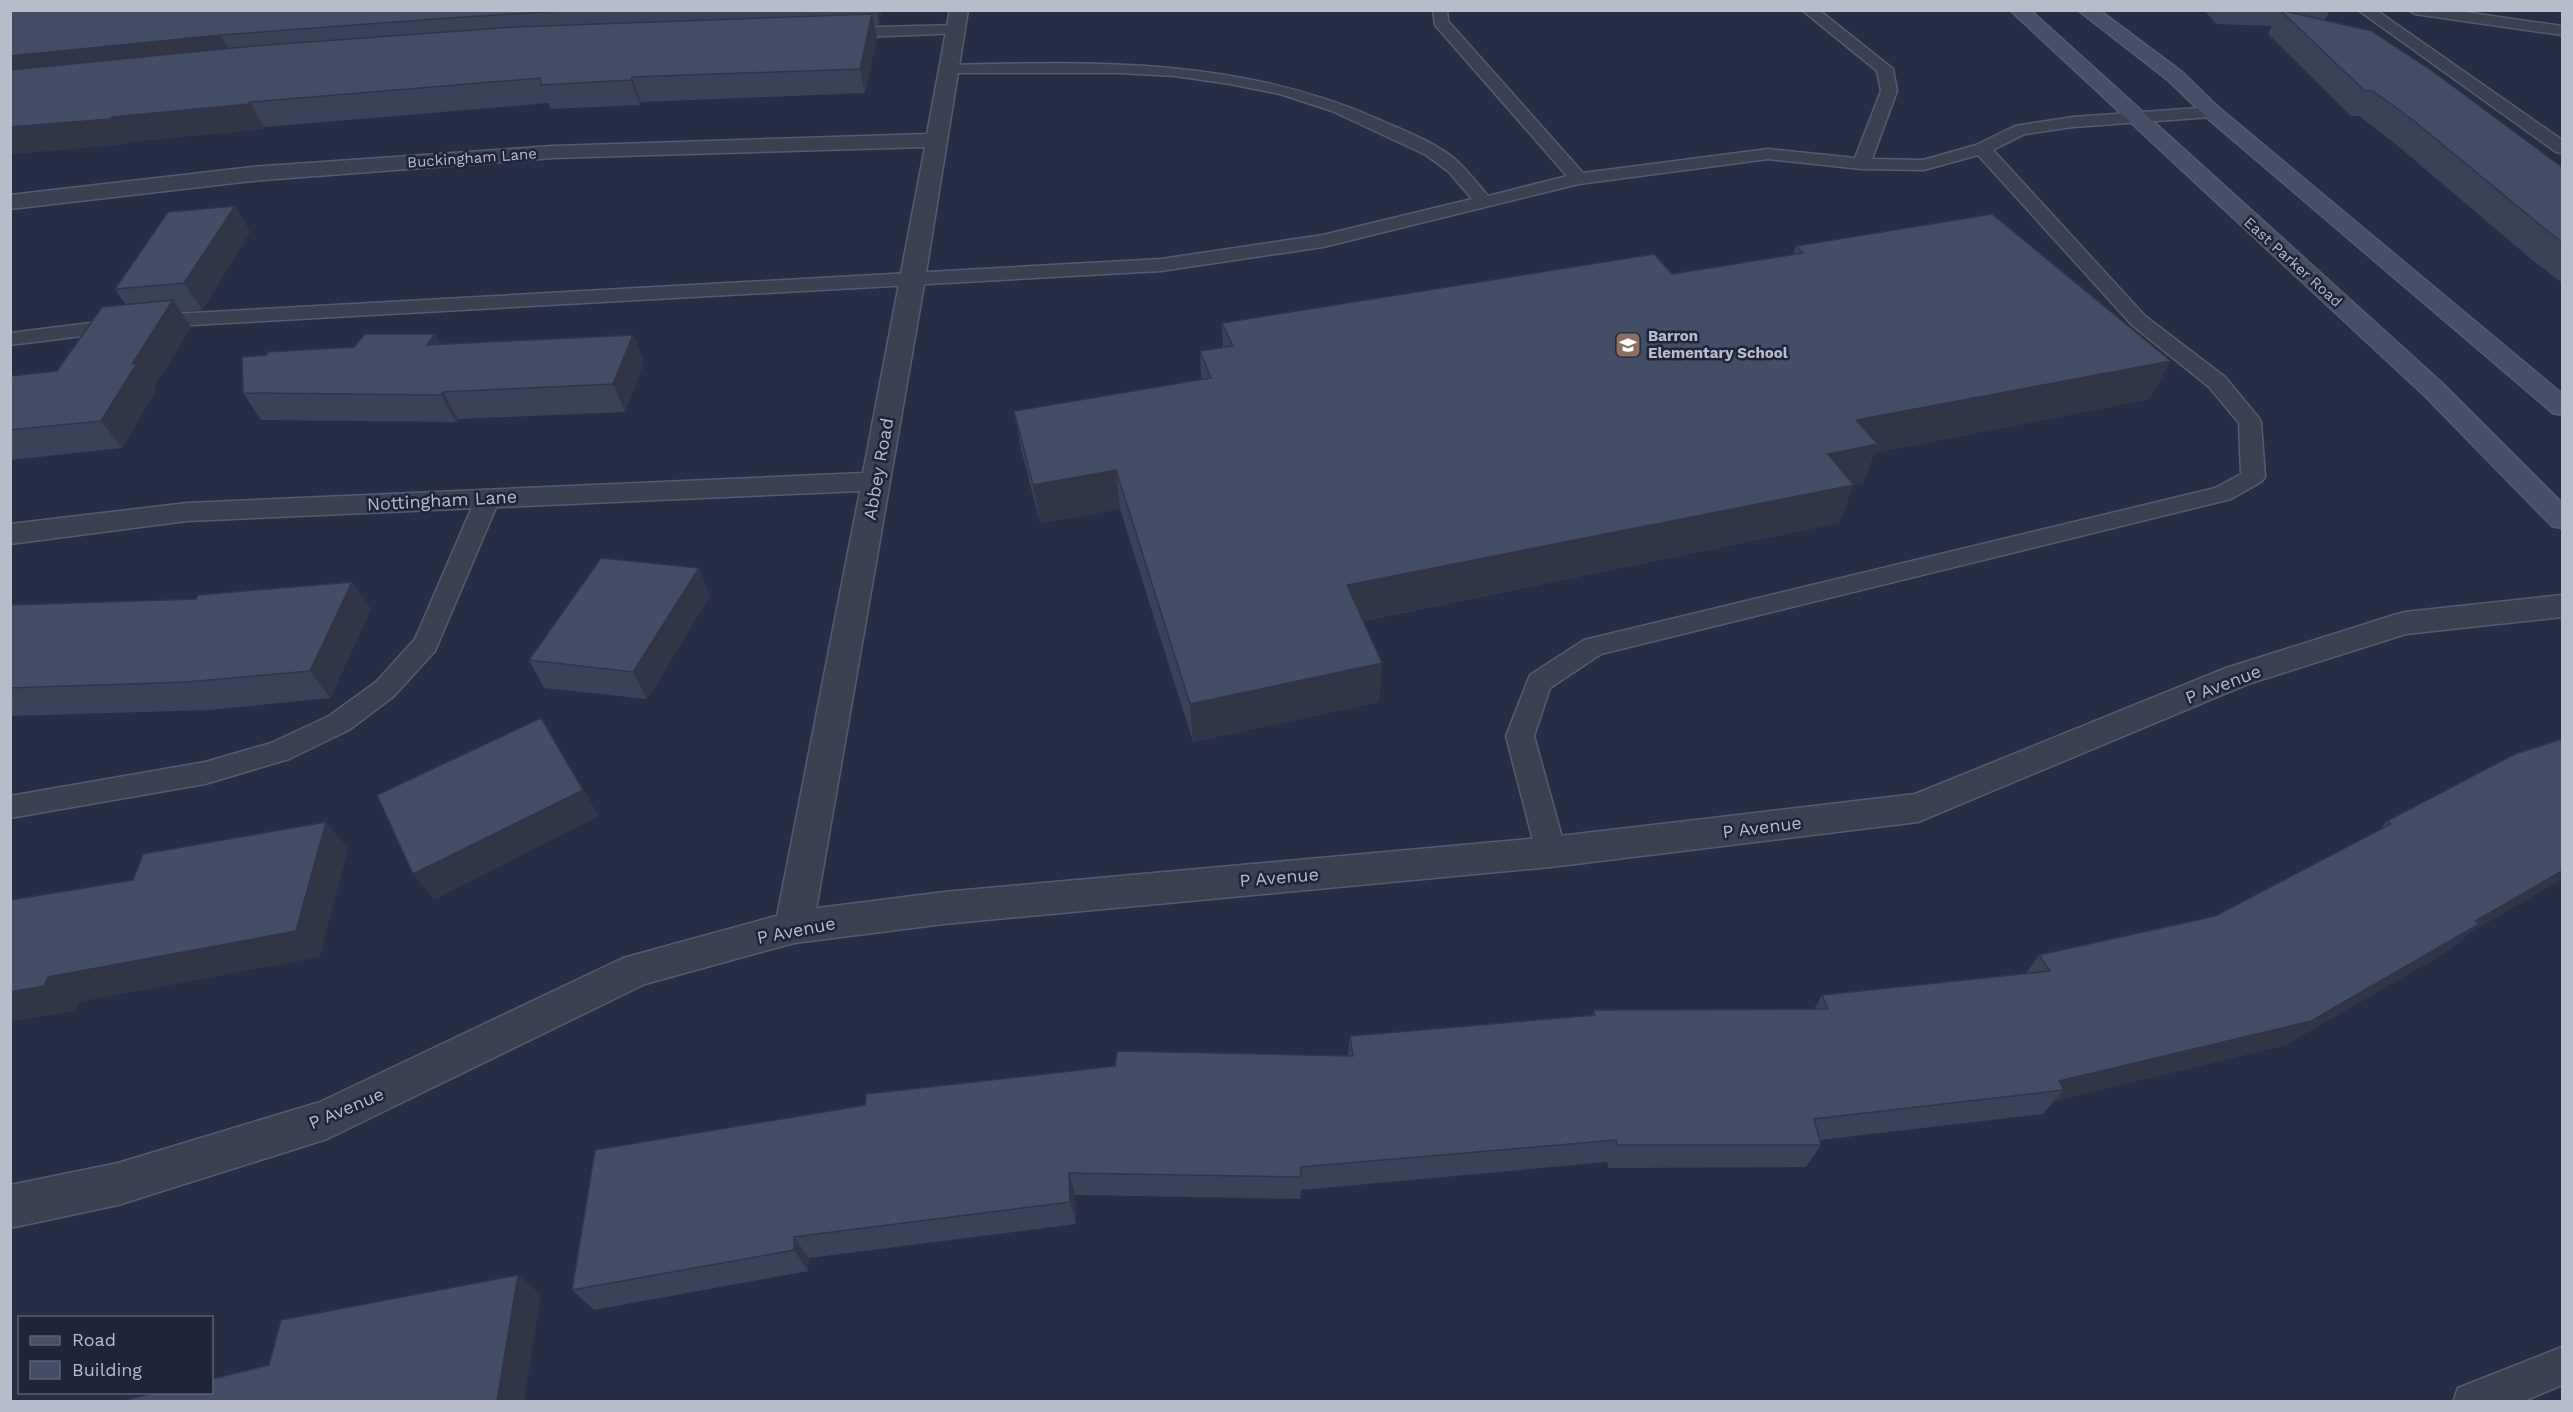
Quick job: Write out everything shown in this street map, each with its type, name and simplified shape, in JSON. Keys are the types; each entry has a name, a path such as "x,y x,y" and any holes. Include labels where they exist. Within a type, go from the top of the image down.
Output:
{"main road":[{"name":"East Parker Road","path":"2019,10 2434,390 2562,519"},
{"path":"2087,10 2175,76 2212,112 2562,407"}],"street":[{"name":"Abbey Road","path":"794,927 913,279 957,20"},
{"name":"Buckingham Lane","path":"10,202 252,174 542,153 936,140"},
{"name":"Nottingham Lane","path":"10,534 187,512 875,481"},
{"name":"P Avenue","path":"10,1207 118,1184 327,1119 637,970 794,927 956,906 1551,852 1918,808 2237,676 2405,623 2562,606"}],"lane":[{"path":"1440,10 1440,22 1579,179"},
{"path":"1809,10 1885,69 1889,91 1861,164"},
{"path":"2365,10 2562,148"},
{"path":"2415,10 2562,32"},
{"path":"825,33 957,20"},
{"path":"949,70 1086,67 1165,69 1242,80 1308,97 1375,123 1444,159 1484,202"},
{"path":"10,339 155,321 1161,266 1323,241 1579,179 1767,154 1861,164 1924,165 1982,149 2021,130 2073,122 2212,112"},
{"path":"1551,852 1520,736 1539,682 1593,647 2223,494 2253,477 2250,422 2217,382 2138,320 1982,149"},
{"path":"10,807 205,773 279,751 339,723 385,689 426,644 488,498"},
{"path":"2472,1401 2562,1366"}],"building":[{"path":"10,10 576,10 221,35 10,56"},
{"path":"2280,10 2372,31 2431,70 2562,167 2562,242 2414,121 2373,91 2365,91"},
{"path":"872,14 860,69 632,77 631,80 541,85 540,78 250,102 249,104 110,119 10,127 10,70 253,46 514,27"},
{"path":"235,206 184,283 115,289 168,212"},
{"path":"1992,214 2171,361 1856,420 1878,444 1828,454 1854,485 1347,585 1382,663 1190,704 1116,470 1033,485 1014,411 1211,378 1200,351 1233,346 1222,323 1654,254 1672,274 1803,253 1796,246"},
{"path":"173,300 132,364 137,363 101,421 10,430 10,376 57,371 102,307"},
{"path":"365,334 435,334 427,345 633,335 613,384 443,392 441,395 243,393 242,357 267,355 267,352 354,347"},
{"path":"601,558 699,568 633,672 529,660"},
{"path":"352,582 310,671 187,682 10,688 10,605 196,599 198,595"},
{"path":"541,718 583,790 413,874 377,795"},
{"path":"2562,739 2562,871 2475,921 2479,924 2311,1021 2059,1081 2064,1090 1814,1119 1821,1145 1617,1145 1616,1140 1301,1167 1301,1177 1069,1173 1070,1202 794,1237 794,1250 572,1290 595,1150 865,1105 866,1094 1115,1066 1117,1051 1353,1056 1350,1036 1595,1015 1594,1010 1828,1009 1822,995 2050,971 2039,955 2215,916 2391,824 2387,821 2515,754"},
{"path":"326,822 296,931 48,977 44,986 10,992 10,900 133,880 143,854"},
{"path":"518,1275 497,1401 121,1401 150,1394 213,1394 213,1379 269,1365 281,1320"}],"place":[{"name":"Barron Elementary School","path":"1628,345"}]}
